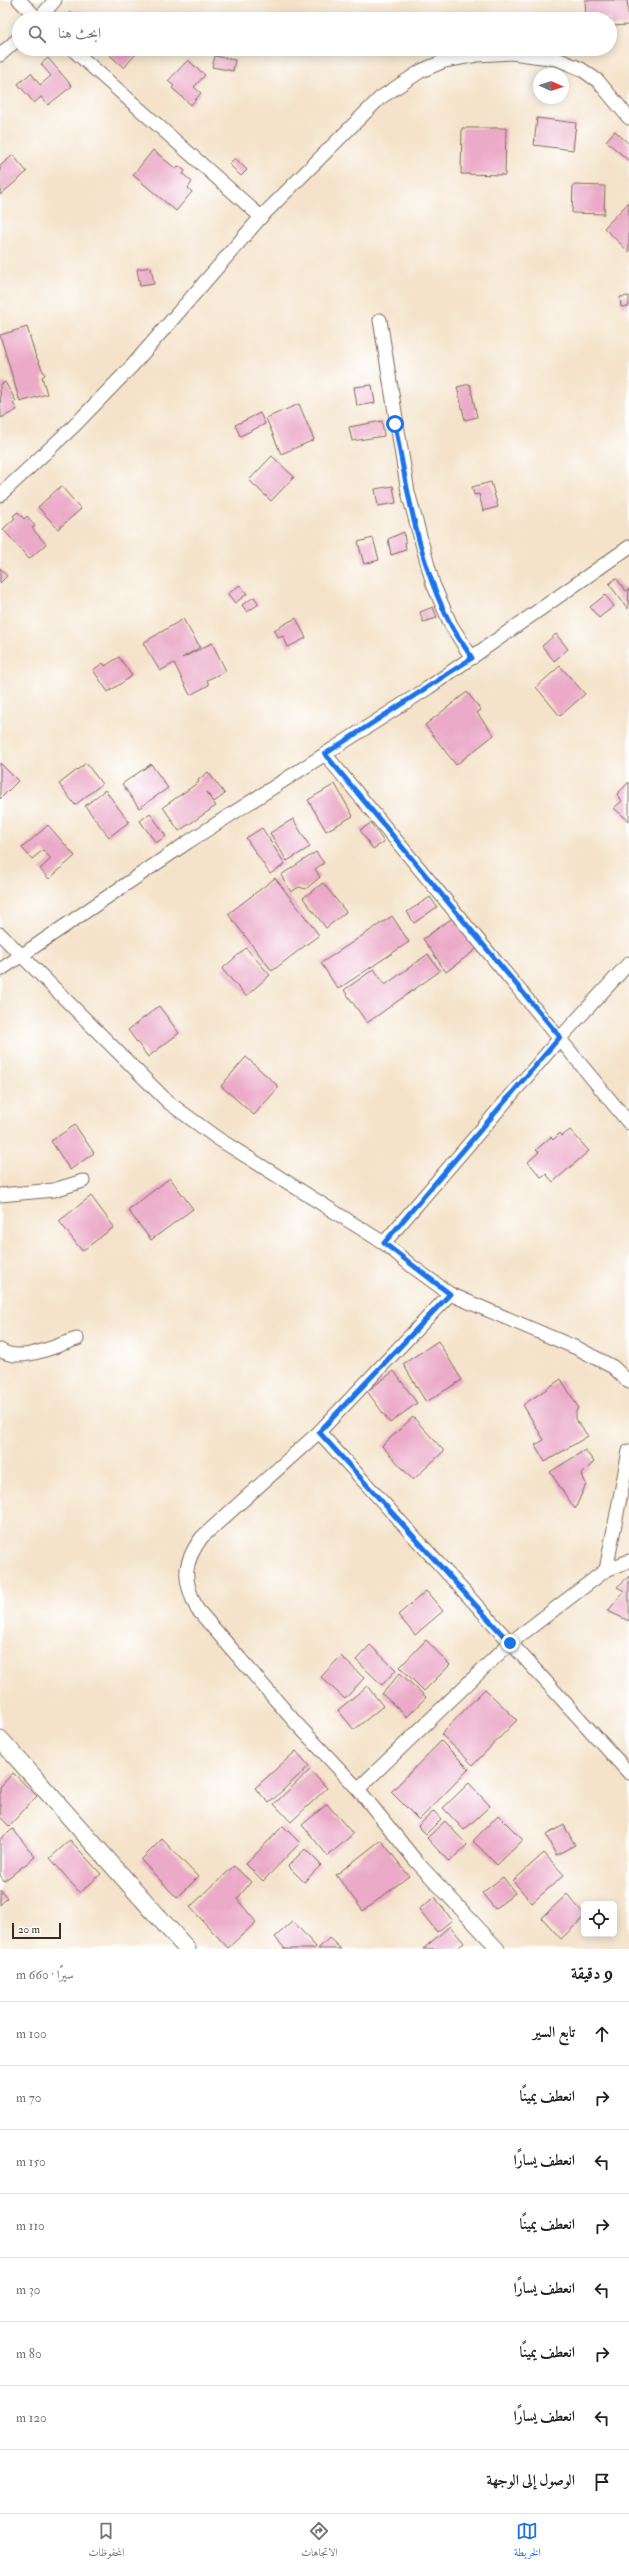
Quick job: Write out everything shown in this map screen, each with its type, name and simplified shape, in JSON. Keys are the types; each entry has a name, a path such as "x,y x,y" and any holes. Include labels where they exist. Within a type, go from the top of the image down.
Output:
{"street":[{"path":"19,0 32,12"},
{"path":"45,12 55,0"},
{"path":"0,55 12,44"},
{"path":"80,56 261,217"},
{"path":"0,495 74,426 132,366 261,217 380,98 421,71 444,61 472,56"},
{"path":"539,56 557,58 581,69 598,82 629,118"},
{"path":"380,320 408,492 433,584 451,625 472,658"},
{"path":"0,970 24,956 188,842 472,658 629,547"},
{"path":"325,754 560,1037 629,1123"},
{"path":"0,934 24,956 140,1076 187,1117 217,1138 384,1243 450,1294 579,1349 613,1367 629,1382"},
{"path":"384,1243 560,1037 629,963"},
{"path":"0,1195 54,1190 83,1181"},
{"path":"450,1294 319,1432 202,1537 191,1552 186,1572 187,1588 197,1609 295,1722 358,1789 416,1861 498,1949"},
{"path":"0,1350 11,1354 26,1354 77,1339"},
{"path":"319,1432 629,1773"},
{"path":"606,1570 629,1451"},
{"path":"358,1789 510,1643 606,1570 629,1560"},
{"path":"0,1739 187,1949"}],"building":[{"path":"585,0 627,0 629,25 617,26 617,12 586,12"},
{"path":"111,56 134,56 124,68"},
{"path":"215,56 235,60 233,71 212,67"},
{"path":"48,58 72,86 48,105 41,97 34,103 18,84 31,73 40,85 51,76 41,64"},
{"path":"188,60 205,75 194,87 201,93 191,105 172,88 174,86 168,81"},
{"path":"537,118 576,123 573,150 534,145"},
{"path":"462,128 506,128 505,175 461,174"},
{"path":"615,131 629,144 629,161 606,141"},
{"path":"153,150 176,169 179,166 185,171 183,174 192,182 188,188 192,192 176,211 133,175"},
{"path":"13,155 27,172 0,195 0,166"},
{"path":"235,158 247,170 241,176 229,164"},
{"path":"573,185 605,186 604,214 572,213"},
{"path":"629,202 629,252 604,228"},
{"path":"151,267 154,284 140,286 137,269"},
{"path":"629,296 629,306 621,307 620,297"},
{"path":"27,327 35,354 45,375 42,377 47,394 20,402 0,335"},
{"path":"5,382 16,401 13,403 17,410 1,418 0,385"},
{"path":"470,384 477,417 465,420 457,387"},
{"path":"372,385 375,403 357,406 354,387"},
{"path":"299,404 314,440 281,454 266,418"},
{"path":"260,413 265,424 240,436 235,425"},
{"path":"382,421 384,436 352,441 349,427"},
{"path":"272,456 294,477 271,501 249,480"},
{"path":"491,482 498,507 483,511 479,494 474,495 472,487"},
{"path":"61,486 81,509 58,529 38,507"},
{"path":"393,486 396,503 378,506 375,489"},
{"path":"18,512 24,519 27,516 35,526 32,528 46,544 29,559 3,529 15,518 13,516"},
{"path":"404,532 406,550 391,555 388,539"},
{"path":"373,538 379,560 364,564 358,542"},
{"path":"0,568 7,576 0,583"},
{"path":"616,578 626,591 629,589 628,609 609,584"},
{"path":"240,585 247,594 235,603 228,594"},
{"path":"605,595 614,606 599,618 590,607"},
{"path":"254,597 259,604 247,612 242,605"},
{"path":"433,607 437,618 423,622 420,612"},
{"path":"296,618 306,638 288,647 283,636 279,638 274,630"},
{"path":"183,619 200,647 182,658 212,643 226,671 207,680 209,685 190,695 174,663 160,671 143,643"},
{"path":"556,634 568,649 554,661 542,646"},
{"path":"119,657 132,676 108,692 93,670 103,663 105,666"},
{"path":"560,666 585,694 560,716 536,687"},
{"path":"467,692 481,710 477,713 494,735 456,765 425,725"},
{"path":"0,763 18,781 0,799"},
{"path":"86,763 102,784 75,805 59,784"},
{"path":"151,764 168,788 139,808 122,784"},
{"path":"208,772 225,794 214,802 206,792 216,806 179,831 163,807 199,782 198,780"},
{"path":"629,782 629,821 614,808 622,801 617,794"},
{"path":"335,784 353,816 326,831 308,800"},
{"path":"105,790 129,822 109,837 85,806"},
{"path":"150,813 166,836 156,843 140,821"},
{"path":"293,819 310,847 287,861 270,833"},
{"path":"371,823 384,842 373,849 360,830"},
{"path":"48,825 75,856 49,879 40,869 51,859 43,850 32,859 22,848"},
{"path":"262,828 285,864 270,874 246,838"},
{"path":"316,852 324,863 315,869 320,877 306,889 299,887 291,892 281,875"},
{"path":"275,878 319,935 272,971 228,914"},
{"path":"323,883 346,912 326,928 303,898"},
{"path":"430,897 437,907 414,923 407,912"},
{"path":"392,916 409,942 338,989 321,963"},
{"path":"455,916 478,948 446,972 423,939"},
{"path":"246,948 270,975 246,996 222,969"},
{"path":"428,954 440,971 367,1023 344,990 374,969 385,985"},
{"path":"159,1006 179,1033 148,1057 128,1030"},
{"path":"246,1057 279,1087 254,1115 221,1086"},
{"path":"75,1125 94,1153 70,1170 51,1141"},
{"path":"570,1130 589,1151 553,1182 546,1174 541,1177 528,1162 539,1152 536,1150 551,1137 553,1140 560,1133 562,1136"},
{"path":"170,1178 193,1209 151,1240 128,1210"},
{"path":"91,1196 114,1227 82,1251 59,1221"},
{"path":"438,1341 462,1380 426,1402 403,1364"},
{"path":"394,1371 417,1403 390,1423 367,1391"},
{"path":"561,1379 578,1407 576,1412 576,1420 588,1436 545,1462 535,1445 544,1440 523,1405"},
{"path":"413,1417 444,1451 413,1480 382,1446"},
{"path":"585,1450 594,1462 582,1474 586,1484 575,1509 550,1472"},
{"path":"629,1576 629,1621 608,1611 624,1591 617,1587"},
{"path":"426,1591 443,1611 415,1635 398,1615"},
{"path":"426,1640 450,1665 424,1691 400,1667"},
{"path":"370,1645 396,1670 382,1685 356,1660"},
{"path":"341,1656 364,1678 345,1699 321,1677"},
{"path":"400,1673 426,1697 407,1717 382,1694"},
{"path":"367,1686 383,1706 354,1730 338,1710"},
{"path":"485,1689 517,1720 473,1765 441,1734"},
{"path":"441,1741 469,1769 419,1820 391,1792"},
{"path":"296,1751 309,1766 269,1803 255,1788"},
{"path":"310,1770 327,1788 291,1822 274,1804"},
{"path":"13,1773 37,1796 9,1826 0,1817 0,1787"},
{"path":"469,1783 490,1806 464,1830 443,1808"},
{"path":"327,1804 353,1834 328,1856 302,1825"},
{"path":"434,1811 441,1819 426,1834 418,1826"},
{"path":"498,1815 523,1840 497,1865 473,1841"},
{"path":"445,1821 467,1845 449,1862 427,1838"},
{"path":"564,1825 575,1845 556,1855 546,1835"},
{"path":"283,1826 300,1843 263,1881 246,1864"},
{"path":"13,1829 35,1857 4,1881 0,1875 0,1839"},
{"path":"162,1839 198,1877 177,1898 141,1860"},
{"path":"70,1840 101,1874 80,1893 50,1858"},
{"path":"381,1840 409,1876 363,1911 336,1875"},
{"path":"305,1849 321,1865 304,1882 288,1866"},
{"path":"544,1853 564,1875 532,1903 513,1881"},
{"path":"234,1866 251,1882 237,1899 256,1922 228,1948 190,1907"},
{"path":"503,1877 515,1893 495,1909 482,1893"},
{"path":"0,1889 7,1898 0,1905"},
{"path":"567,1894 581,1910 581,1920 561,1939 542,1918"},
{"path":"435,1897 452,1920 437,1932 419,1909"},
{"path":"293,1921 316,1947 314,1949 285,1949 275,1937"},
{"path":"450,1926 464,1943 456,1949 423,1949"},
{"path":"329,1938 341,1949 318,1949"}],"route":[{"path":"395,424 408,492 433,584 451,625 472,658 325,754 560,1037 384,1243 413,1267 450,1294 372,1374 319,1432 510,1643"}]}
